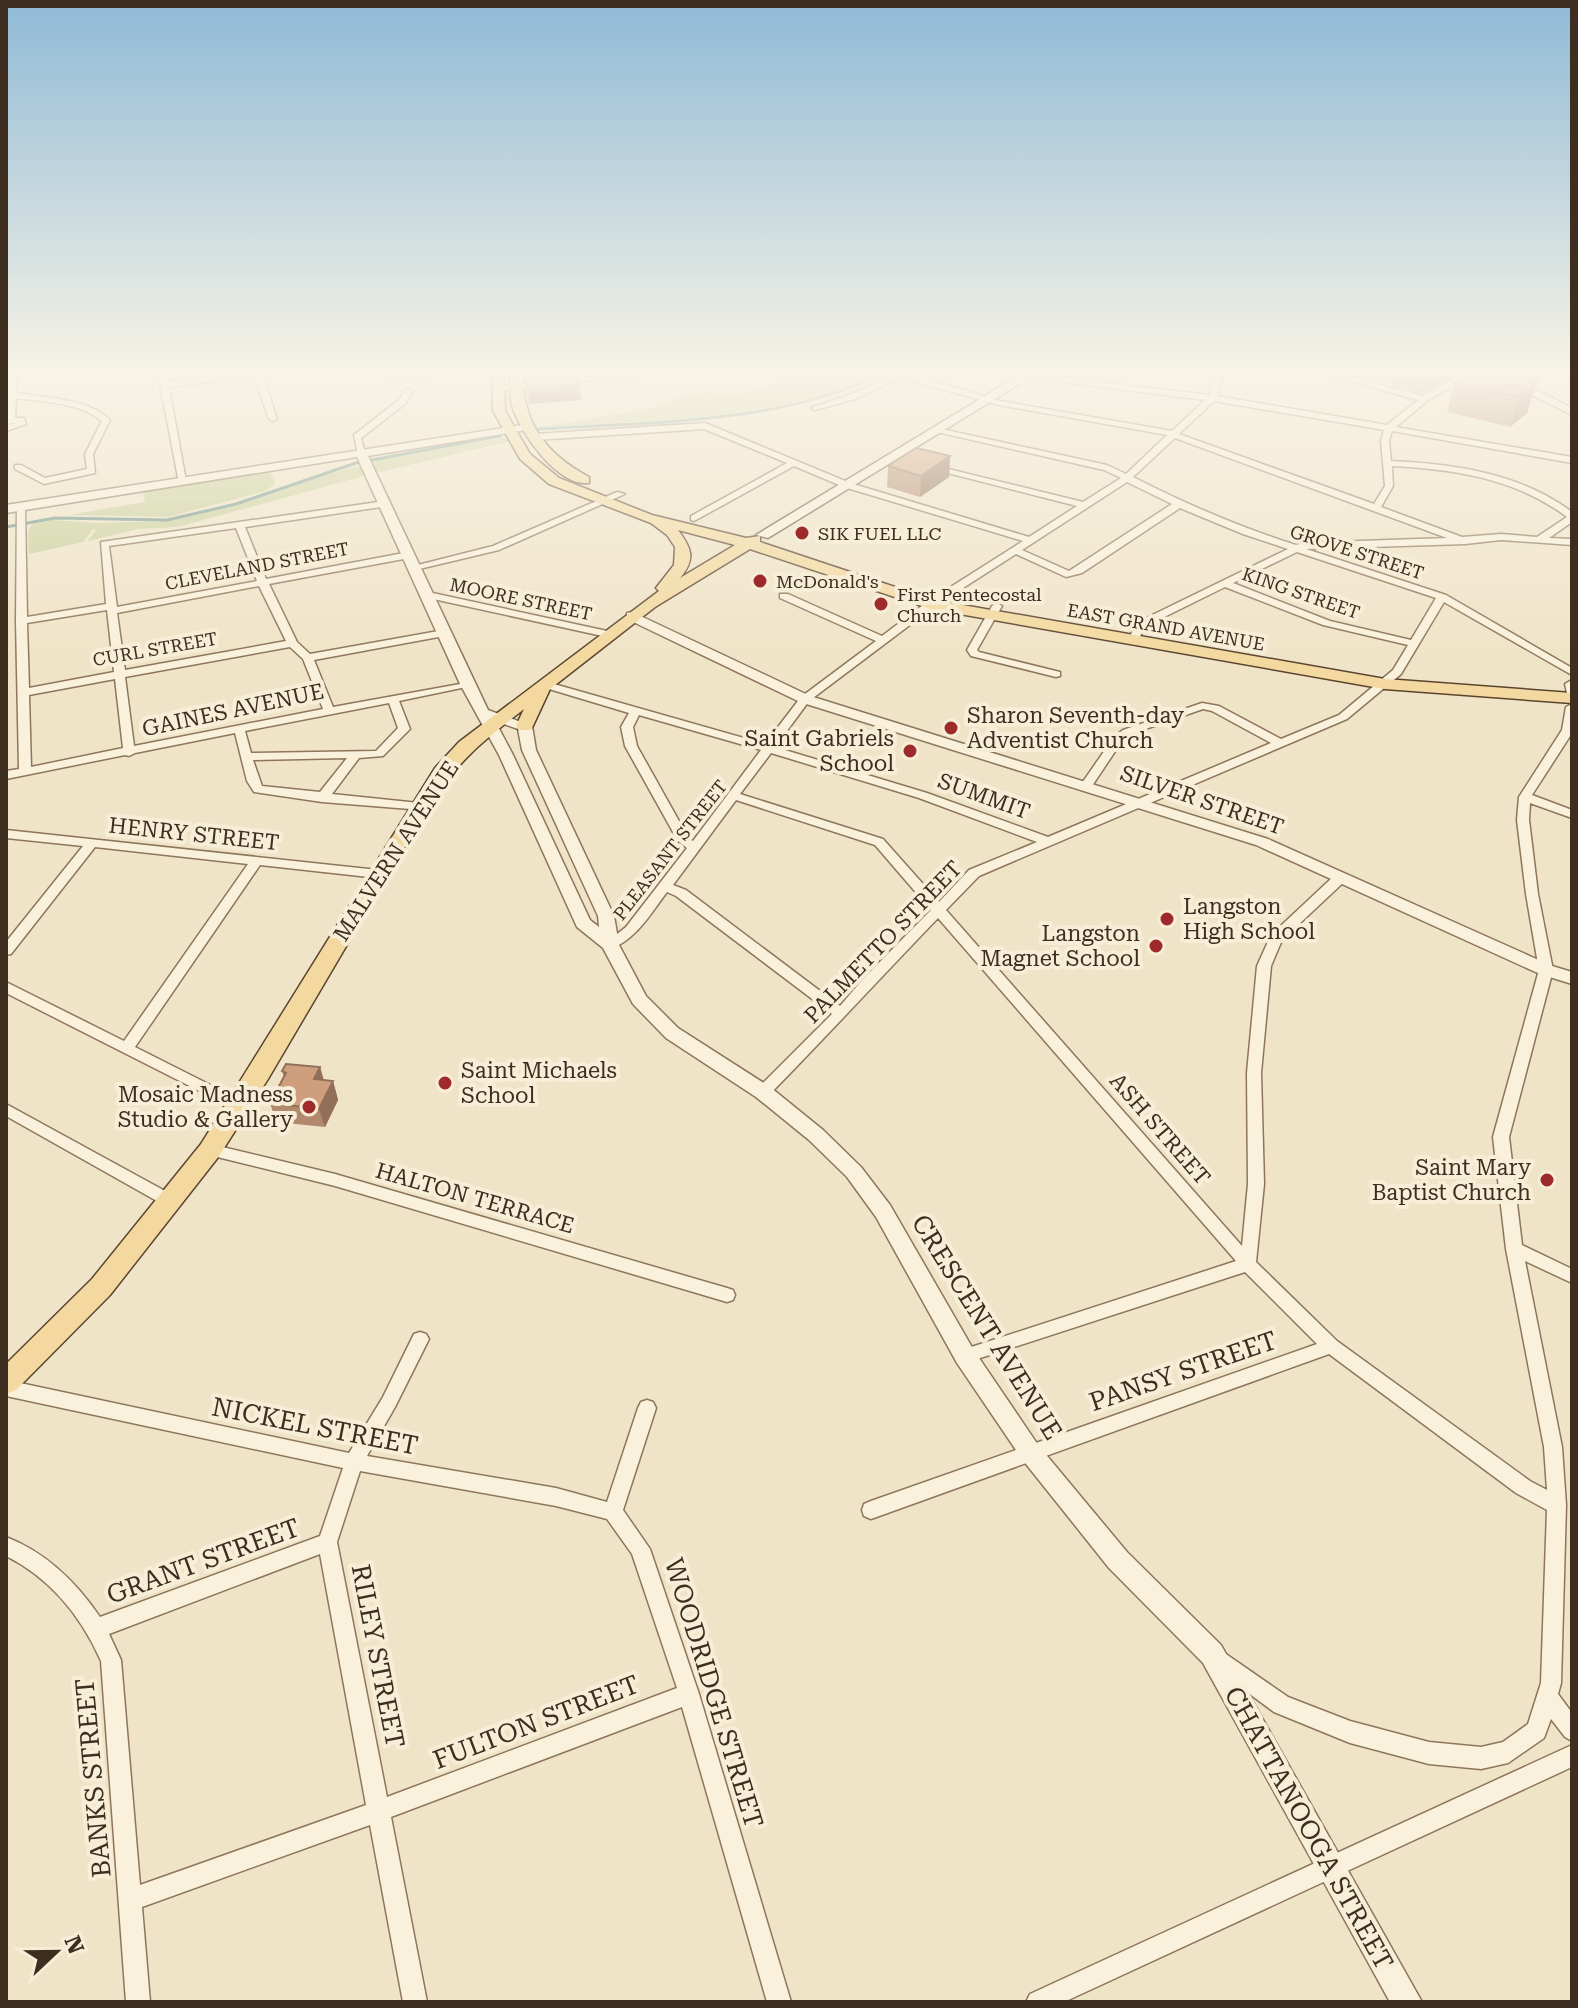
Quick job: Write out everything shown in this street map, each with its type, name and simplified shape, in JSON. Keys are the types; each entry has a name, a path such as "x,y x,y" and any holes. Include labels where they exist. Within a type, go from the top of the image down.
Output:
{"main road":[{"name":"EAST GRAND AVENUE","path":"537,467 546,475 647,518 755,539"},
{"name":"EAST GRAND AVENUE","path":"560,467 620,494 937,600 1391,678 1572,686"},
{"name":"MALVERN AVENUE","path":"6,1382 101,1287 210,1150 419,807 442,772 491,718 543,684 649,604 877,467"},
{"path":"647,518 672,532 683,547 682,566 649,604"},
{"path":"525,726 543,684"}],"street":[{"path":"18,467 44,481 92,471 91,467"},
{"path":"179,467 182,481"},
{"path":"6,509 294,467"},
{"name":"CRESCENT AVENUE","path":"367,467 467,684 491,718 542,838 583,923 610,945"},
{"path":"694,518 787,467"},
{"path":"803,467 847,485 1030,540"},
{"path":"927,467 1086,506"},
{"name":"GROVE STREET","path":"1101,467 1179,504 1291,548 1442,597 1572,686"},
{"name":"PLEASANT STREET","path":"610,945 631,930 805,699 937,600 1086,506 1140,467"},
{"path":"1262,467 1465,541"},
{"path":"1376,508 1389,486 1387,467"},
{"path":"1429,467 1505,483 1555,500 1572,517 1540,539"},
{"name":"CLEVELAND STREET","path":"6,631 21,625 262,581 496,548 620,494"},
{"path":"129,753 117,674 104,544 385,504"},
{"path":"1015,550 1069,575 1179,504"},
{"path":"20,507 25,692 19,714 25,771"},
{"path":"240,525 262,581 292,643 308,658 329,710"},
{"path":"1134,635 1291,548 1501,537 1572,542"},
{"name":"KING STREET","path":"1226,584 1327,623 1412,643"},
{"name":"MOORE STREET","path":"428,595 607,634"},
{"path":"784,596 883,640"},
{"name":"PALMETTO STREET","path":"763,1092 974,873 1343,717 1391,678 1442,597"},
{"path":"993,611 972,650 975,654 1056,674"},
{"name":"SILVER STREET","path":"632,616 805,699 1262,842 1546,970 1572,978"},
{"path":"308,658 444,633"},
{"name":"CURL STREET","path":"25,692 292,643"},
{"name":"GAINES AVENUE","path":"6,775 467,684"},
{"name":"SUMMIT","path":"543,684 769,747 958,806 1047,841"},
{"path":"246,757 379,754 404,729 393,698"},
{"path":"1086,786 1118,739 1127,732 1202,706 1215,708 1281,744"},
{"path":"1572,707 1570,729 1525,797 1572,814"},
{"path":"636,711 627,727 631,746 684,841 694,847"},
{"path":"491,718 525,726"},
{"name":"CRESCENT AVENUE","path":"525,726 529,750 606,916 610,945 639,1000 672,1033 763,1092 816,1135 854,1172 883,1211 965,1356 1030,1452 1118,1560 1212,1654 1281,1705 1350,1732 1429,1753 1481,1758 1508,1752 1537,1731 1551,1683 1557,1505 1553,1447 1514,1249 1501,1137 1546,970 1523,820 1525,797"},
{"path":"239,728 258,789 419,807"},
{"path":"506,755 529,750"},
{"path":"322,798 355,755"},
{"name":"ASH STREET","path":"734,796 879,842 1248,1264 1331,1346 1523,1487 1557,1505"},
{"path":"542,838 567,832"},
{"name":"HENRY STREET","path":"6,834 378,874"},
{"path":"6,951 92,843"},
{"path":"127,1047 256,861"},
{"path":"965,1356 1248,1264 1256,1184 1254,1073 1268,952 1276,938 1340,878"},
{"path":"665,887 681,893 841,1014"},
{"path":"6,987 239,1106"},
{"path":"6,1109 170,1201"},
{"name":"HALTON TERRACE","path":"210,1150 335,1180 727,1295"},
{"path":"1514,1249 1572,1276"},
{"name":"RILEY STREET","path":"415,2002 327,1542 354,1462 389,1402 420,1339"},
{"name":"PANSY STREET","path":"871,1510 1331,1346"},
{"name":"NICKEL STREET","path":"6,1388 354,1462 556,1497 613,1512"},
{"path":"613,1512 647,1408"},
{"name":"WOODRIDGE STREET","path":"613,1512 640,1549 689,1694 779,2002"},
{"name":"GRANT STREET","path":"98,1628 327,1542"},
{"name":"BANKS STREET","path":"6,1546 54,1576 98,1628 111,1660 138,2002"},
{"name":"CHATTANOOGA STREET","path":"1212,1654 1407,2002"},
{"name":"FULTON STREET","path":"131,1900 689,1694"},
{"path":"1547,1697 1572,1730"},
{"path":"1038,2002 1572,1756"}],"green space":[{"path":"356,467 363,467 367,475 177,527 138,529 88,541 96,530 93,529 83,542 29,554 28,532 32,524 52,520 98,523 165,521 248,501 293,484"},
{"path":"375,467 402,467 380,472"},
{"path":"270,471 275,484 265,491 168,517 68,515 145,502 143,491"}],"building":[{"path":"890,467 934,467 921,476"},
{"path":"286,1064 320,1067 314,1079 333,1081 319,1109 270,1103 286,1073 282,1071"}],"waterway":[{"path":"6,527 55,518 167,520 236,504 345,467"}],"place":[{"name":"SIK FUEL LLC","path":"802,533"},
{"name":"McDonald's","path":"760,581"},
{"name":"First Pentecostal Church","path":"881,604"},
{"name":"Sharon Seventh-day Adventist Church","path":"951,728"},
{"name":"Saint Gabriels School","path":"910,751"},
{"name":"Langston High School","path":"1167,919"},
{"name":"Langston Magnet School","path":"1156,946"},
{"name":"Saint Michaels School","path":"445,1083"},
{"name":"Mosaic Madness Studio & Gallery","path":"309,1107"},
{"name":"Saint Mary Baptist Church","path":"1547,1180"}]}
